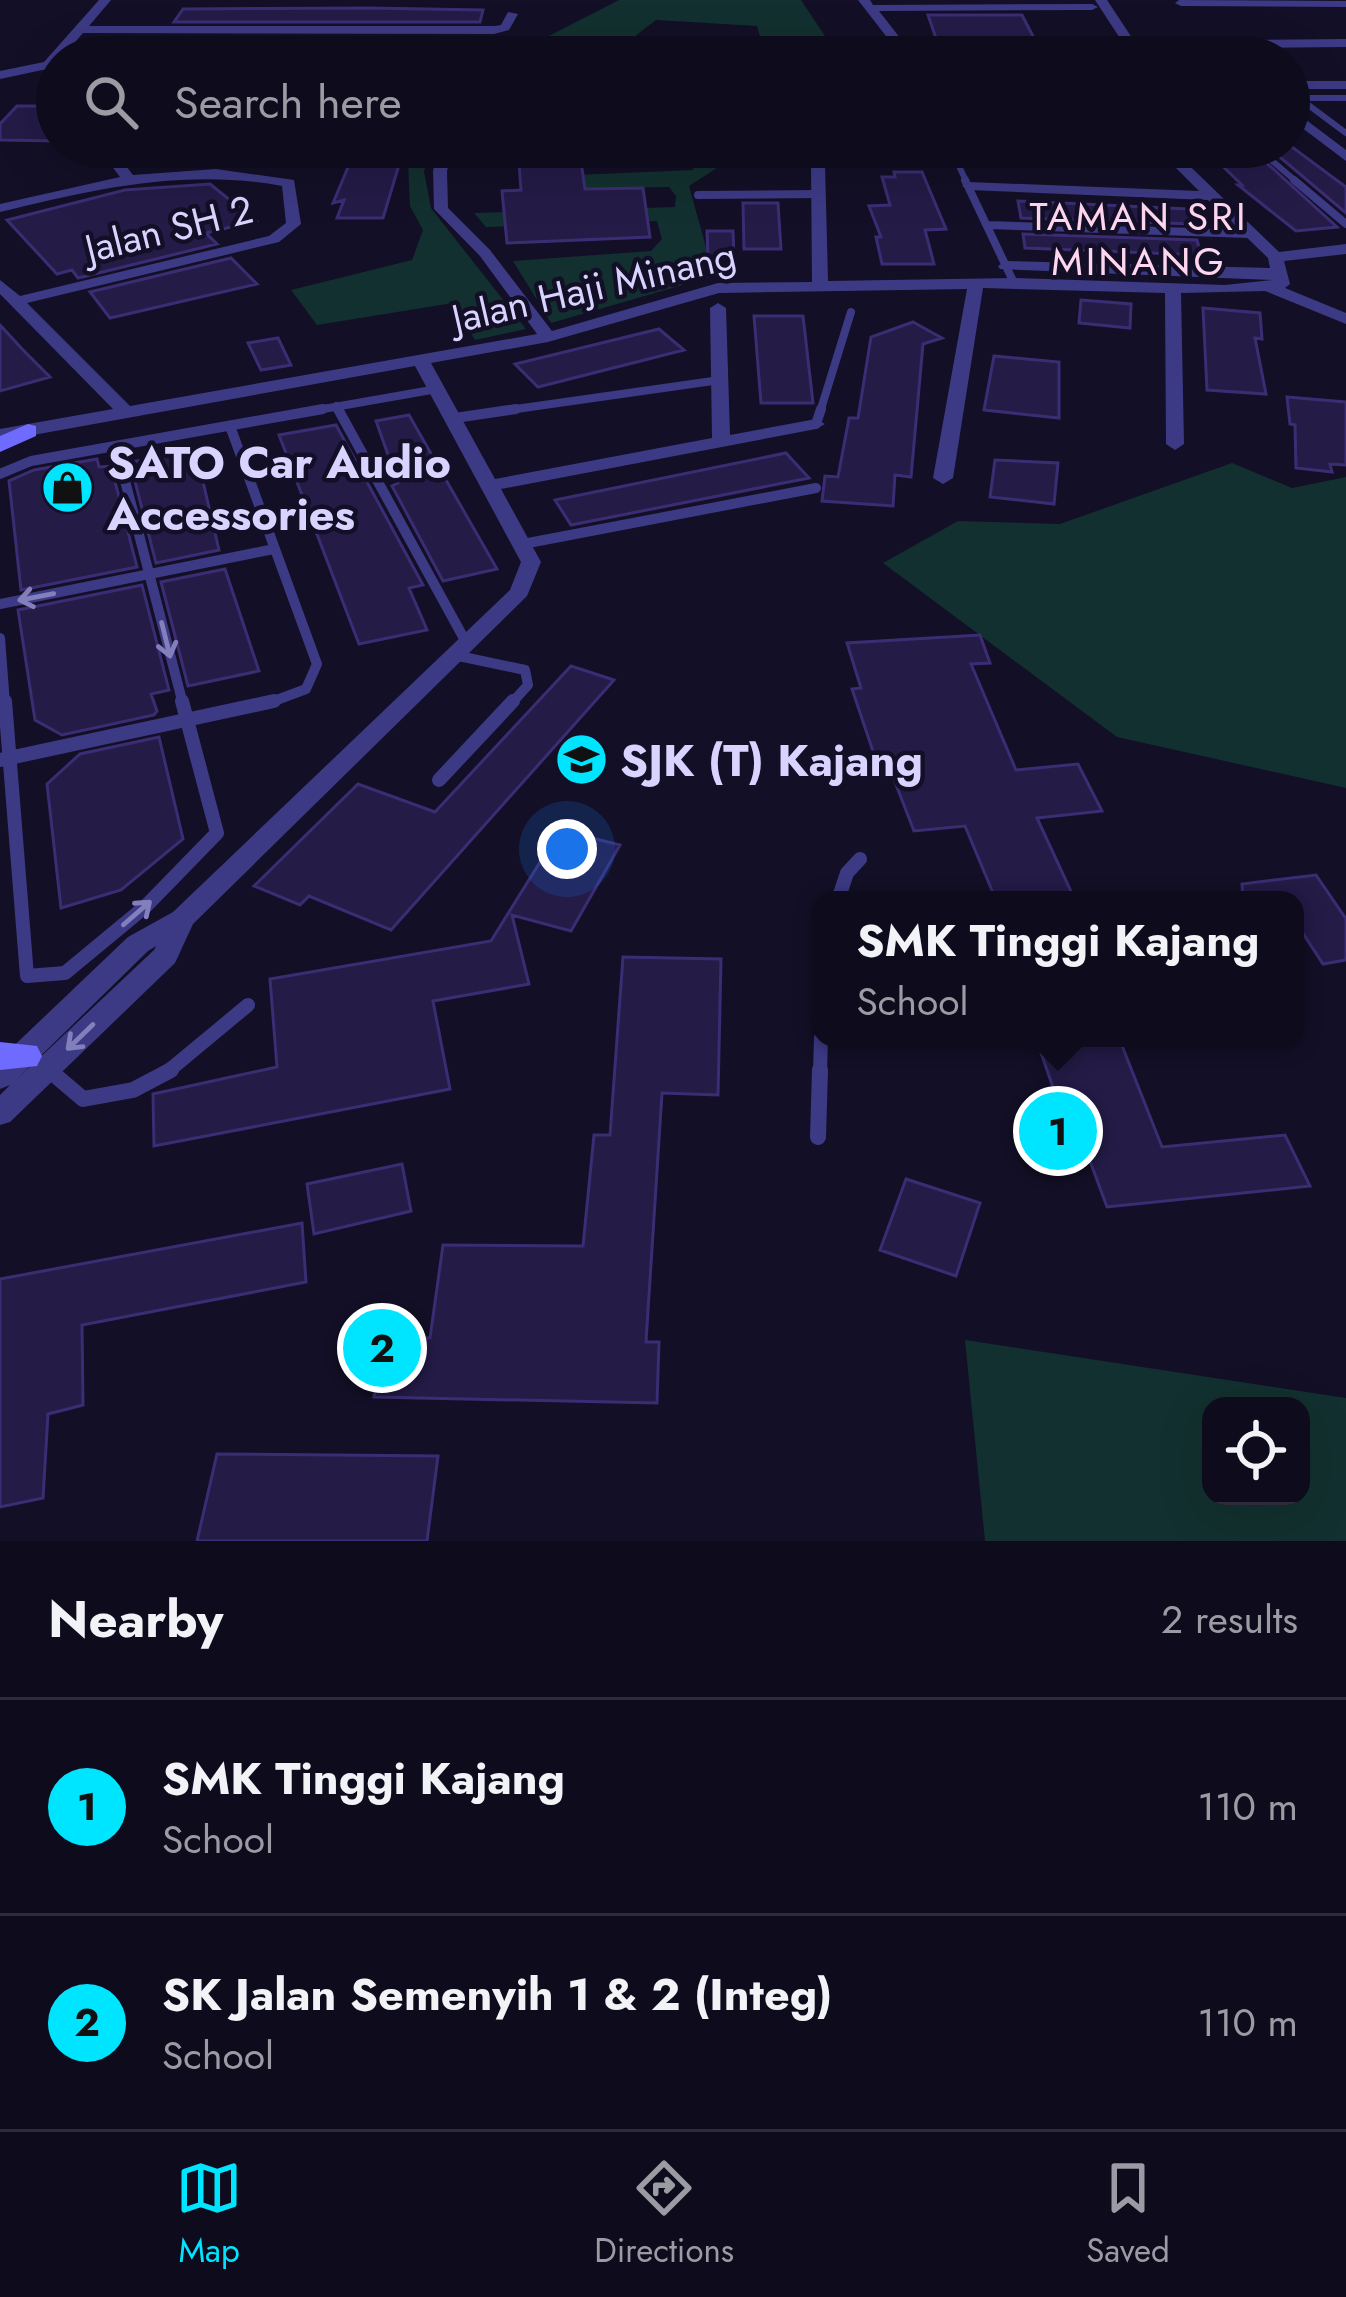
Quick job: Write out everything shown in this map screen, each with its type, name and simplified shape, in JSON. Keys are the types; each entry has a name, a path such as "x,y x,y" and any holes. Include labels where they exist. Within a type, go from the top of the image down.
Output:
{"main road":[{"path":"0,431 28,431"},
{"path":"0,445 28,431"}],"street":[{"path":"73,36 105,0"},
{"path":"868,4 1096,3 1124,36"},
{"path":"1181,3 1339,4"},
{"path":"868,4 892,36"},
{"path":"79,29 494,30 505,28 512,14"},
{"path":"1310,43 1346,43"},
{"path":"0,75 36,69"},
{"path":"1310,85 1346,85"},
{"path":"1310,128 1345,156"},
{"path":"121,168 127,176"},
{"path":"441,168 441,209 485,253 548,337"},
{"path":"818,168 820,286"},
{"path":"1183,168 1249,234 1277,276 1346,319"},
{"name":"Jalan SH 2","path":"0,208 127,176 262,176 289,183 294,224 274,239 17,301"},
{"path":"969,186 1211,196"},
{"path":"1010,275 1277,276 1346,249"},
{"name":"Jalan Haji Minang","path":"28,431 548,337 718,288 975,286 1010,275 1174,288 1277,276"},
{"path":"0,285 128,414"},
{"path":"943,478 975,286"},
{"path":"1174,288 1175,444"},
{"path":"718,308 721,442"},
{"path":"0,1113 18,1064 165,956 182,919 520,592 531,562 422,363"},
{"path":"491,485 816,424"}],"lane":[{"path":"1310,98 1346,98"},
{"path":"1310,109 1344,131"},
{"path":"960,168 1010,275"},
{"path":"1281,168 1346,224"},
{"path":"698,195 819,194"},
{"path":"988,224 1249,234"},
{"path":"816,424 851,312"},
{"path":"455,418 720,380"},
{"path":"0,473 31,461 437,388"},
{"path":"336,406 460,649 525,670 528,685 439,780"},
{"path":"5,759 257,706 306,689 317,664 230,425"},
{"path":"0,638 5,759 27,976 65,973 130,920 217,832 116,446"},
{"path":"523,544 816,488"},
{"path":"0,604 274,550"},
{"path":"841,891 847,873 860,859"},
{"path":"18,1064 83,1099 109,1098 162,1081 248,1005"},
{"path":"818,1137 821,1047"}],"green space":[{"path":"619,0 801,0 825,36 760,36 757,26 656,20 635,36 549,36"},
{"path":"408,168 425,168 431,208 526,329 475,340 453,303 317,325 291,290 412,260 423,230 410,206"},
{"path":"717,168 689,186 714,276 551,323 513,261 651,251 662,239 657,221 486,227 474,213 675,207 676,196 669,187 531,189 529,177"},
{"path":"1232,463 1292,488 1346,477 1346,788 1117,737 883,563 958,521 1060,524"},
{"path":"965,1340 1346,1398 1346,1541 985,1541"}],"building":[{"path":"183,9 483,10 480,22 174,22"},
{"path":"928,15 1022,15 1033,36 935,36"},
{"path":"17,106 36,106 36,141 0,140 0,124"},
{"path":"1310,160 1346,187 1346,213 1293,168 1310,168"},
{"path":"348,168 398,168 383,218 337,218 344,200 333,203"},
{"path":"519,168 582,168 585,189 643,188 650,237 507,243 502,191 521,190"},
{"path":"1225,168 1272,168 1337,227 1296,231 1238,185 1242,185"},
{"path":"894,172 922,172 946,229 925,230 934,264 882,264 876,237 881,237 869,206 890,205 882,177 895,177"},
{"path":"210,184 256,221 206,233 217,244 78,278 72,270 57,274 7,220 125,190"},
{"path":"1018,201 1188,209 1192,224 1021,218"},
{"path":"743,203 778,203 781,249 744,249"},
{"path":"707,231 733,231 734,258 708,258"},
{"path":"1023,234 1197,240 1201,255 1025,248"},
{"path":"231,258 257,284 110,318 90,292"},
{"path":"1081,300 1131,304 1130,328 1079,323"},
{"path":"1203,308 1260,313 1262,339 1255,338 1266,394 1207,390"},
{"path":"754,316 803,316 813,403 761,403"},
{"path":"913,322 942,338 923,344 911,477 895,475 893,506 822,501 825,476 838,477 849,418 858,418 871,337"},
{"path":"0,325 24,351 50,377 0,391"},
{"path":"659,329 684,350 538,387 515,364"},
{"path":"278,338 291,365 261,370 248,343"},
{"path":"994,356 1059,362 1059,418 984,410"},
{"path":"1287,397 1346,402 1346,465 1330,464 1332,472 1296,468 1295,425 1290,424"},
{"path":"409,415 497,569 443,581 392,486 398,483 376,421"},
{"path":"336,425 423,585 409,588 427,630 359,644 279,435"},
{"path":"196,452 219,550 156,563 130,462"},
{"path":"786,453 809,478 571,525 555,500"},
{"path":"97,459 99,467 111,466 137,567 21,590 9,481 34,470"},
{"path":"995,460 1058,463 1054,504 990,497"},
{"path":"225,569 259,671 188,686 161,582"},
{"path":"142,585 169,690 151,694 154,715 62,735 35,720 18,610"},
{"path":"980,635 990,663 971,664 1016,770 1078,764 1102,811 1037,818 1071,891 992,891 965,826 914,831 893,777 882,778 852,689 861,688 847,643"},
{"path":"571,666 614,680 391,930 309,896 300,905 254,886 358,784 435,812"},
{"path":"159,737 183,839 121,890 61,908 47,784 80,754"},
{"path":"560,830 620,845 571,931 512,915 529,984 433,1001 450,1089 154,1146 153,1094 277,1067 270,979 491,941"},
{"path":"1316,875 1346,919 1346,960 1323,964 1304,935 1304,891 1242,891 1242,884"},
{"path":"623,957 721,959 718,1095 662,1093 646,1342 659,1342 657,1403 374,1397 384,1337 430,1338 443,1245 583,1246 594,1135 610,1135"},
{"path":"1039,1047 1123,1047 1162,1147 1285,1135 1310,1186 1107,1207 1084,1145 1073,1146"},
{"path":"402,1164 411,1211 314,1234 307,1184"},
{"path":"906,1179 980,1203 956,1276 880,1250"},
{"path":"302,1223 306,1282 82,1325 83,1405 48,1414 43,1498 0,1507 0,1279"},
{"path":"217,1454 438,1456 427,1541 197,1541"}],"place":[{"name":"SATO Car Audio Accessories","path":"68,488"},
{"name":"SJK (T) Kajang","path":"581,760"},
{"name":"SMK Tinggi Kajang","path":"1058,1131"},
{"name":"SK Jalan Semenyih 1 & 2 (Integ)","path":"382,1348"}],"district":[{"name":"TAMAN SRI MINANG","path":"1139,238"}]}
